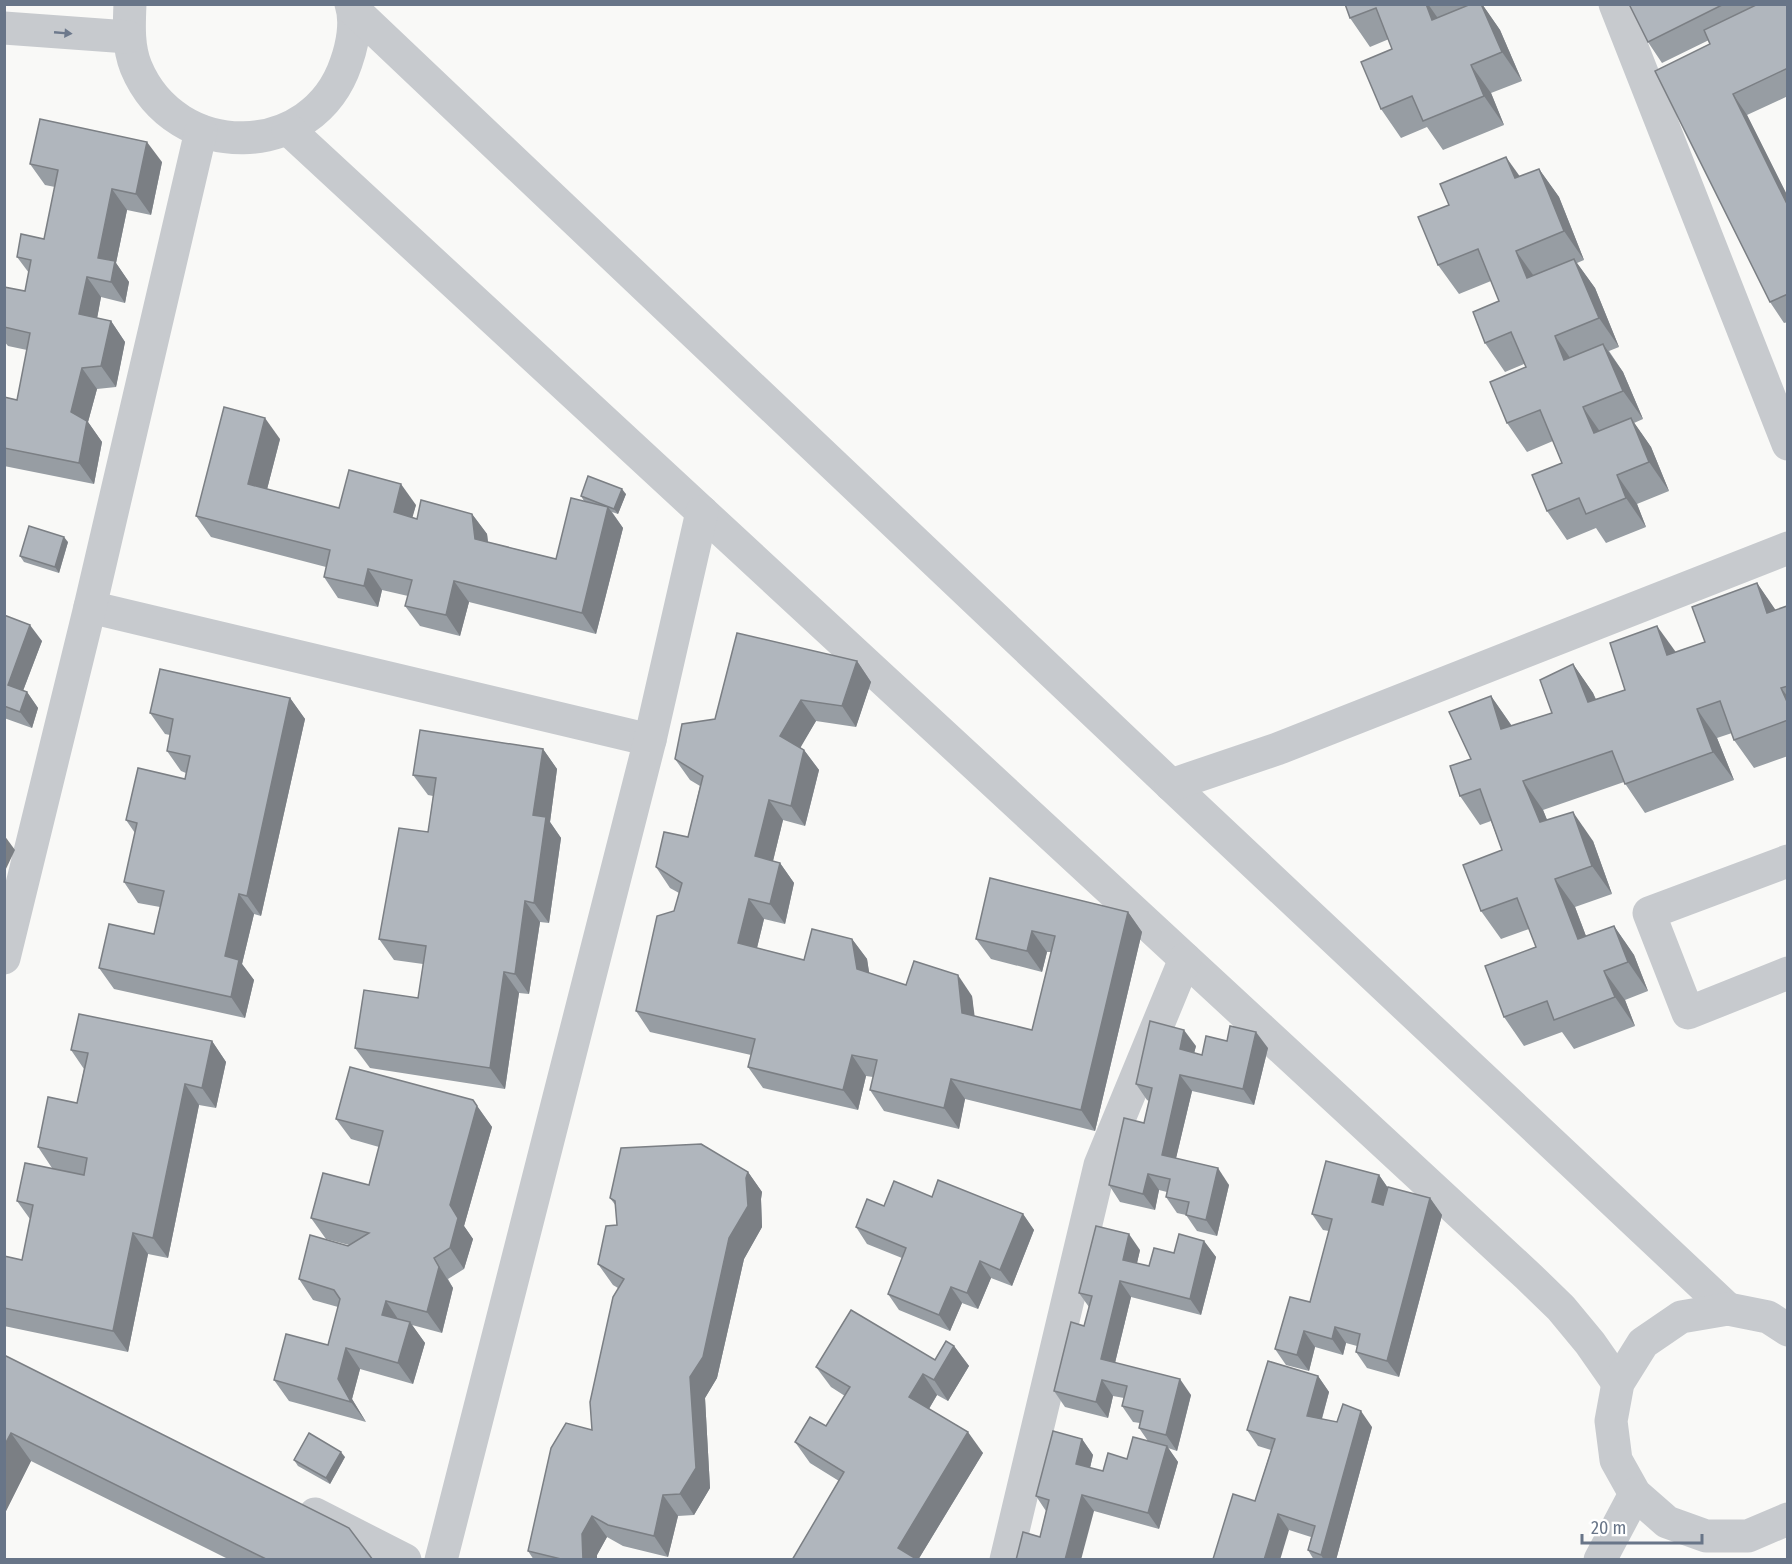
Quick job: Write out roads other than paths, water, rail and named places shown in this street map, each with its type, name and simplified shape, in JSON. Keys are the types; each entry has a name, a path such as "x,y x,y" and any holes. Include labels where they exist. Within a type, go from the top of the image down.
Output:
{"street":[{"path":"130,4 128,37 136,67 152,94 174,116 201,131 218,136 254,138 288,129 318,109 340,80 352,46 352,7"},
{"path":"1615,4 1788,444"},
{"path":"352,7 1171,785 1728,1309"},
{"path":"4,27 128,37"},
{"path":"288,129 1553,1300 1590,1343 1617,1383"},
{"path":"4,958 90,607 201,131"},
{"path":"441,1560 650,740 702,512"},
{"path":"1171,785 1277,749 1788,548"},
{"path":"90,607 650,740"},
{"path":"1788,861 1649,914 1688,1013 1788,973"},
{"path":"1006,1560 1100,1166 1185,959"},
{"path":"1788,1329 1768,1317 1728,1309 1681,1317 1643,1343 1617,1383 1611,1421 1616,1460 1635,1494 1667,1522 1706,1536 1748,1536 1788,1520"},
{"path":"1600,1560 1635,1494"},
{"path":"289,1501 405,1560"}]}
